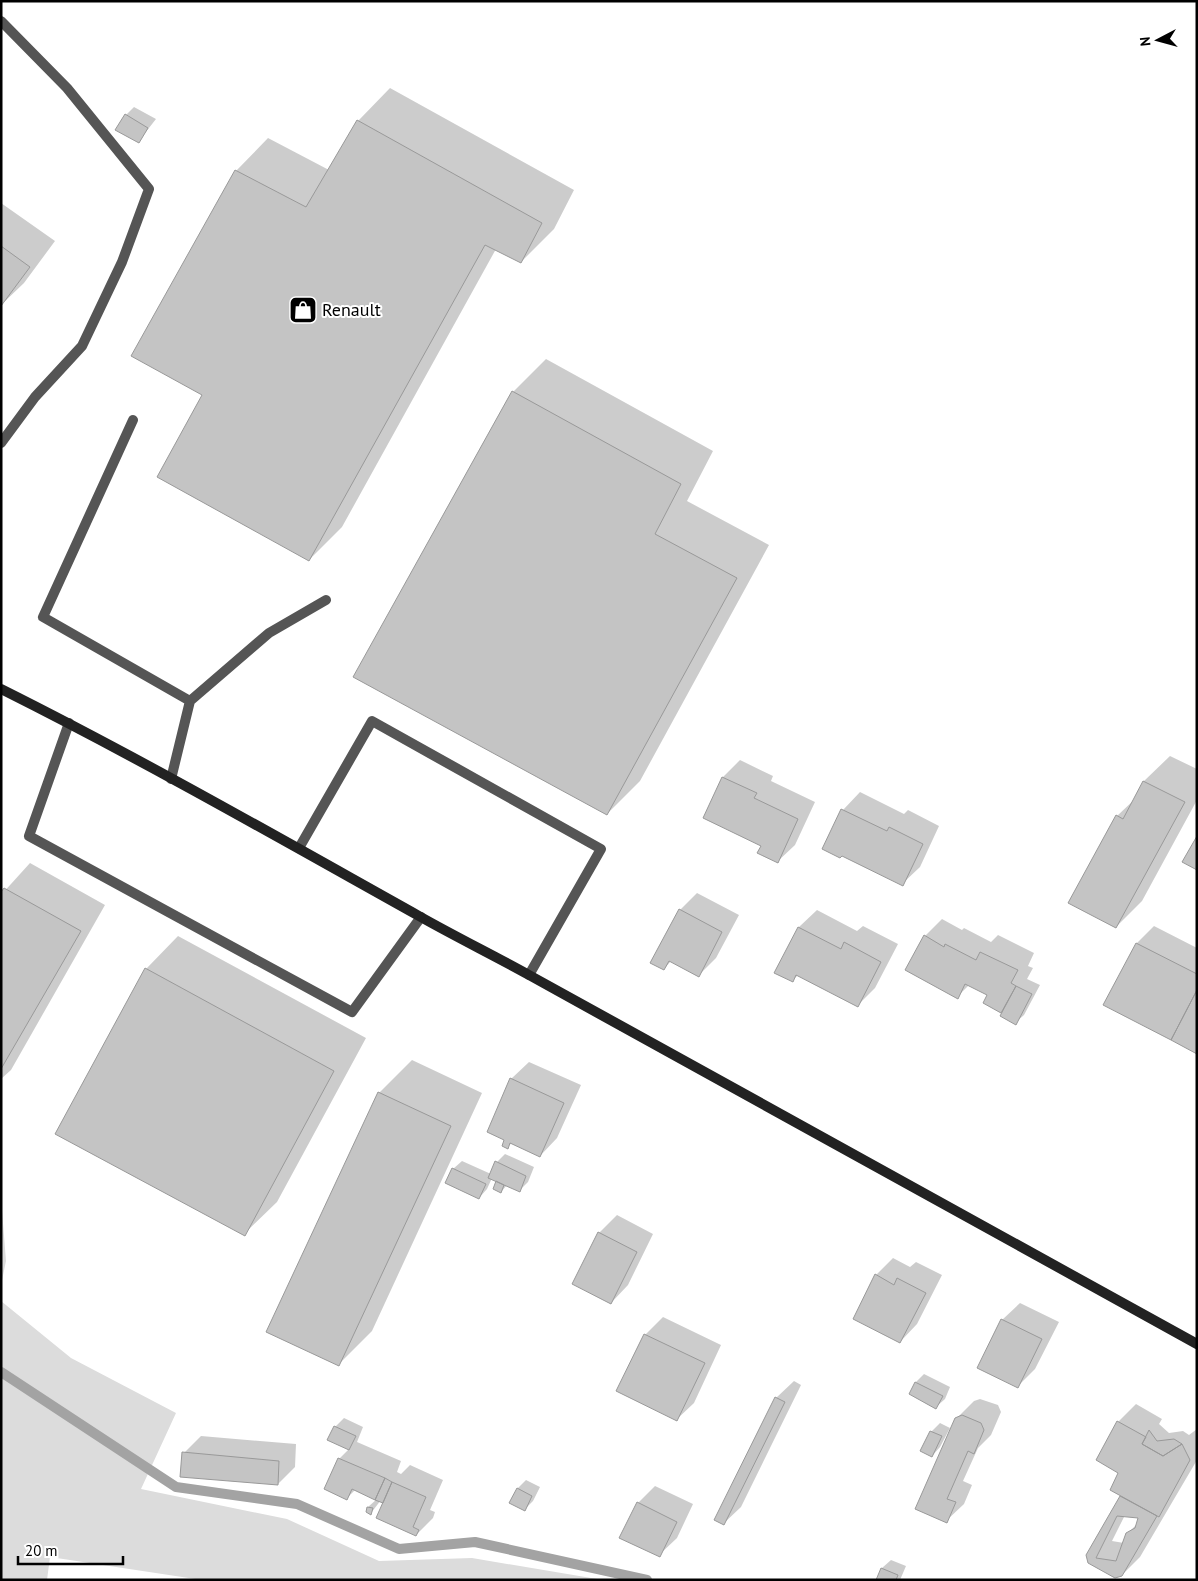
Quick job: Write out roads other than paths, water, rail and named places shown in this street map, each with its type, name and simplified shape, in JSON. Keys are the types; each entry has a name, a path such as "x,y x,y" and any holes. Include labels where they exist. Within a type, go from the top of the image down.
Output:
{"main road":[{"path":"1,689 69,723 299,848 1197,1344"}],"lane":[{"path":"1,21 67,88 149,189 122,262 82,346 35,397 1,443"},
{"path":"133,420 43,617 190,701"},
{"path":"171,778 190,701 269,633 326,600"},
{"path":"299,848 372,721 600,849 530,975"},
{"path":"69,723 29,836 352,1012 421,917"}],"waterway":[{"path":"1,1372 176,1487 297,1504 399,1549 475,1542 647,1580"}],"place":[{"name":"Renault","path":"303,310"}]}
